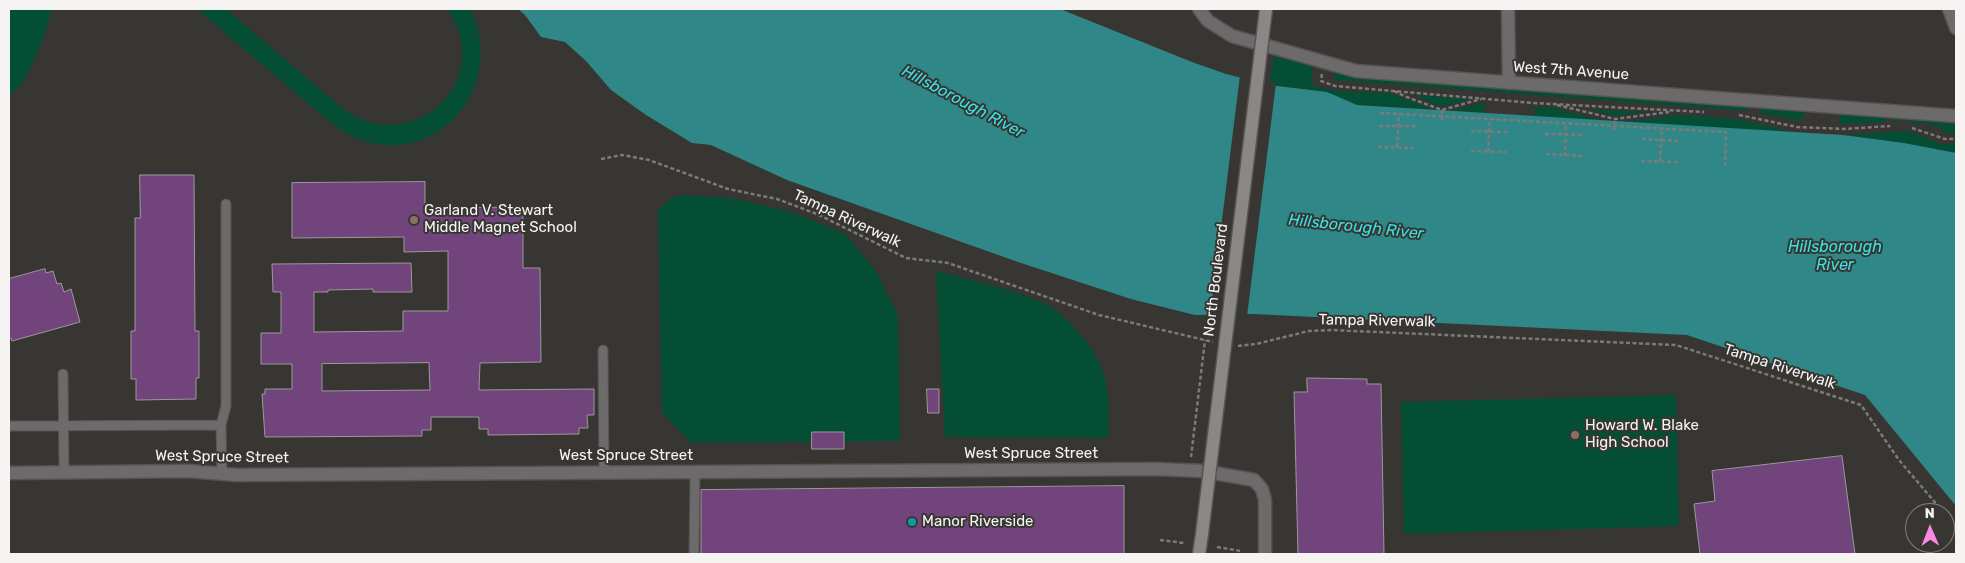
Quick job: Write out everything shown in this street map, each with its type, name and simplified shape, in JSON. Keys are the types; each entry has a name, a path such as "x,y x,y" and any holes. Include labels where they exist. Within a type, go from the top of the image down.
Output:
{"street":[{"name":"West 7th Avenue","path":"1199,9 1208,21 1232,36 1356,71 1956,116"},
{"name":"North Boulevard","path":"1199,554 1266,9"},
{"path":"1508,9 1509,83"},
{"path":"1949,9 1956,28"},
{"name":"West Spruce Street","path":"9,473 190,471 222,475 1157,469 1203,471 1254,480 1262,489 1265,500 1265,554"}],"lane":[{"path":"222,475 221,425 226,406 226,204"},
{"path":"603,350 604,473"},
{"path":"63,374 64,473"},
{"path":"9,426 221,425"},
{"path":"694,554 695,472"}],"path":[{"path":"1324,63 1321,81 1335,86 1550,104 1711,113"},
{"path":"1393,90 1442,110 1483,98"},
{"path":"1550,104 1615,119 1675,111"},
{"path":"1442,110 1442,120"},
{"path":"1380,113 1726,132 1725,168"},
{"path":"1397,148 1399,114"},
{"path":"1738,114 1797,127 1845,129 1897,126"},
{"path":"1488,152 1490,119"},
{"path":"1614,121 1614,130"},
{"path":"1566,123 1566,156"},
{"path":"1905,125 1940,138 1956,139"},
{"path":"1379,126 1416,126"},
{"path":"1660,161 1662,129"},
{"path":"1471,131 1508,132"},
{"path":"1545,134 1584,135"},
{"path":"1642,140 1680,141"},
{"path":"1378,147 1414,148"},
{"path":"1471,151 1506,152"},
{"path":"1546,154 1583,156"},
{"name":"Tampa Riverwalk","path":"601,159 622,155 649,160 728,189 777,200 817,214 906,258 948,263 1099,315 1218,343"},
{"path":"1641,161 1678,162"},
{"name":"Tampa Riverwalk","path":"1233,346 1256,344 1309,331 1331,330 1389,331 1676,345 1861,405 1899,460 1935,503"},
{"path":"1191,459 1205,340"},
{"path":"1160,540 1184,542"},
{"path":"1217,547 1241,551"}],"green space":[{"path":"9,9 52,9 31,68 25,79 9,97"},
{"path":"197,9 226,9 342,108 369,122 395,124 419,118 440,105 455,85 462,62 460,36 447,9 470,9 479,36 480,62 474,87 462,110 444,128 421,140 396,145 367,142 352,136 334,125"},
{"path":"1274,56 1312,66 1313,86 1338,91 1389,93 1432,109 1357,105 1327,92 1269,85"},
{"path":"1334,72 1353,77 1806,111 1800,121 1760,113 1760,109 1747,108 1747,111 1335,80"},
{"path":"1414,95 1470,99 1441,107"},
{"path":"1485,103 1485,113 1452,110"},
{"path":"1535,107 1555,108 1600,120 1534,116"},
{"path":"1586,109 1647,112 1615,116"},
{"path":"1838,114 1956,124 1956,134 1942,132 1942,128 1919,122 1918,125 1906,120 1894,122 1893,119 1884,119 1884,122 1841,124"},
{"path":"1678,115 1739,119 1795,133 1623,122"},
{"path":"1909,131 1941,144 1956,144 1956,153 1904,143 1843,135"},
{"path":"682,195 730,198 792,212 845,234 876,271 898,316 900,441 691,443 662,413 658,210 672,198"},
{"path":"936,271 1020,294 1046,304 1063,316 1080,334 1101,365 1109,406 1108,438 945,437"},
{"path":"1676,395 1679,526 1404,534 1401,402"}],"water":[{"name":"Hillsborough River","path":"518,9 1060,9 1226,74 1269,85 1327,92 1357,105 1843,135 1904,143 1956,153 1956,506 1865,395 1687,335 1253,314 1195,315 1131,299 1018,262 787,180 711,145 692,143 646,115 611,90 586,61 565,42 541,37 525,15"}],"pier":[{"path":"1240,75 1276,83 1247,316 1210,317"}],"building":[{"path":"140,175 194,175 195,331 199,331 199,378 196,378 196,399 136,400 136,379 131,379 131,331 135,331 135,218 140,218"},
{"path":"425,182 425,206 434,205 434,208 523,207 523,268 540,268 541,362 480,363 479,390 594,389 594,415 587,415 588,428 579,428 579,434 488,435 488,429 479,429 479,417 431,417 431,430 422,430 422,436 265,437 262,394 265,394 265,389 292,389 292,364 261,364 261,333 281,333 281,292 273,292 272,264 411,263 412,292 373,292 373,289 314,292 314,332 403,331 403,311 448,311 448,251 404,252 404,237 292,238 292,183","holes":["429,363 430,390 322,391 322,364"]},
{"path":"45,269 46,273 53,271 57,284 61,283 64,292 71,289 80,322 12,341 11,338 9,339 9,279"},
{"path":"1307,378 1367,379 1367,384 1381,384 1384,554 1298,554 1294,392 1307,392"},
{"path":"927,389 939,389 939,413 928,413"},
{"path":"812,432 844,432 844,449 812,449"},
{"path":"1842,456 1855,554 1700,554 1694,504 1715,501 1712,471"},
{"name":"Manor Riverside","path":"1124,486 1124,554 701,554 701,490"}],"place":[{"name":"Garland V. Stewart Middle Magnet School","path":"414,220"},
{"name":"Howard W. Blake High School","path":"1575,435"},
{"name":"Manor Riverside","path":"912,522"}]}
